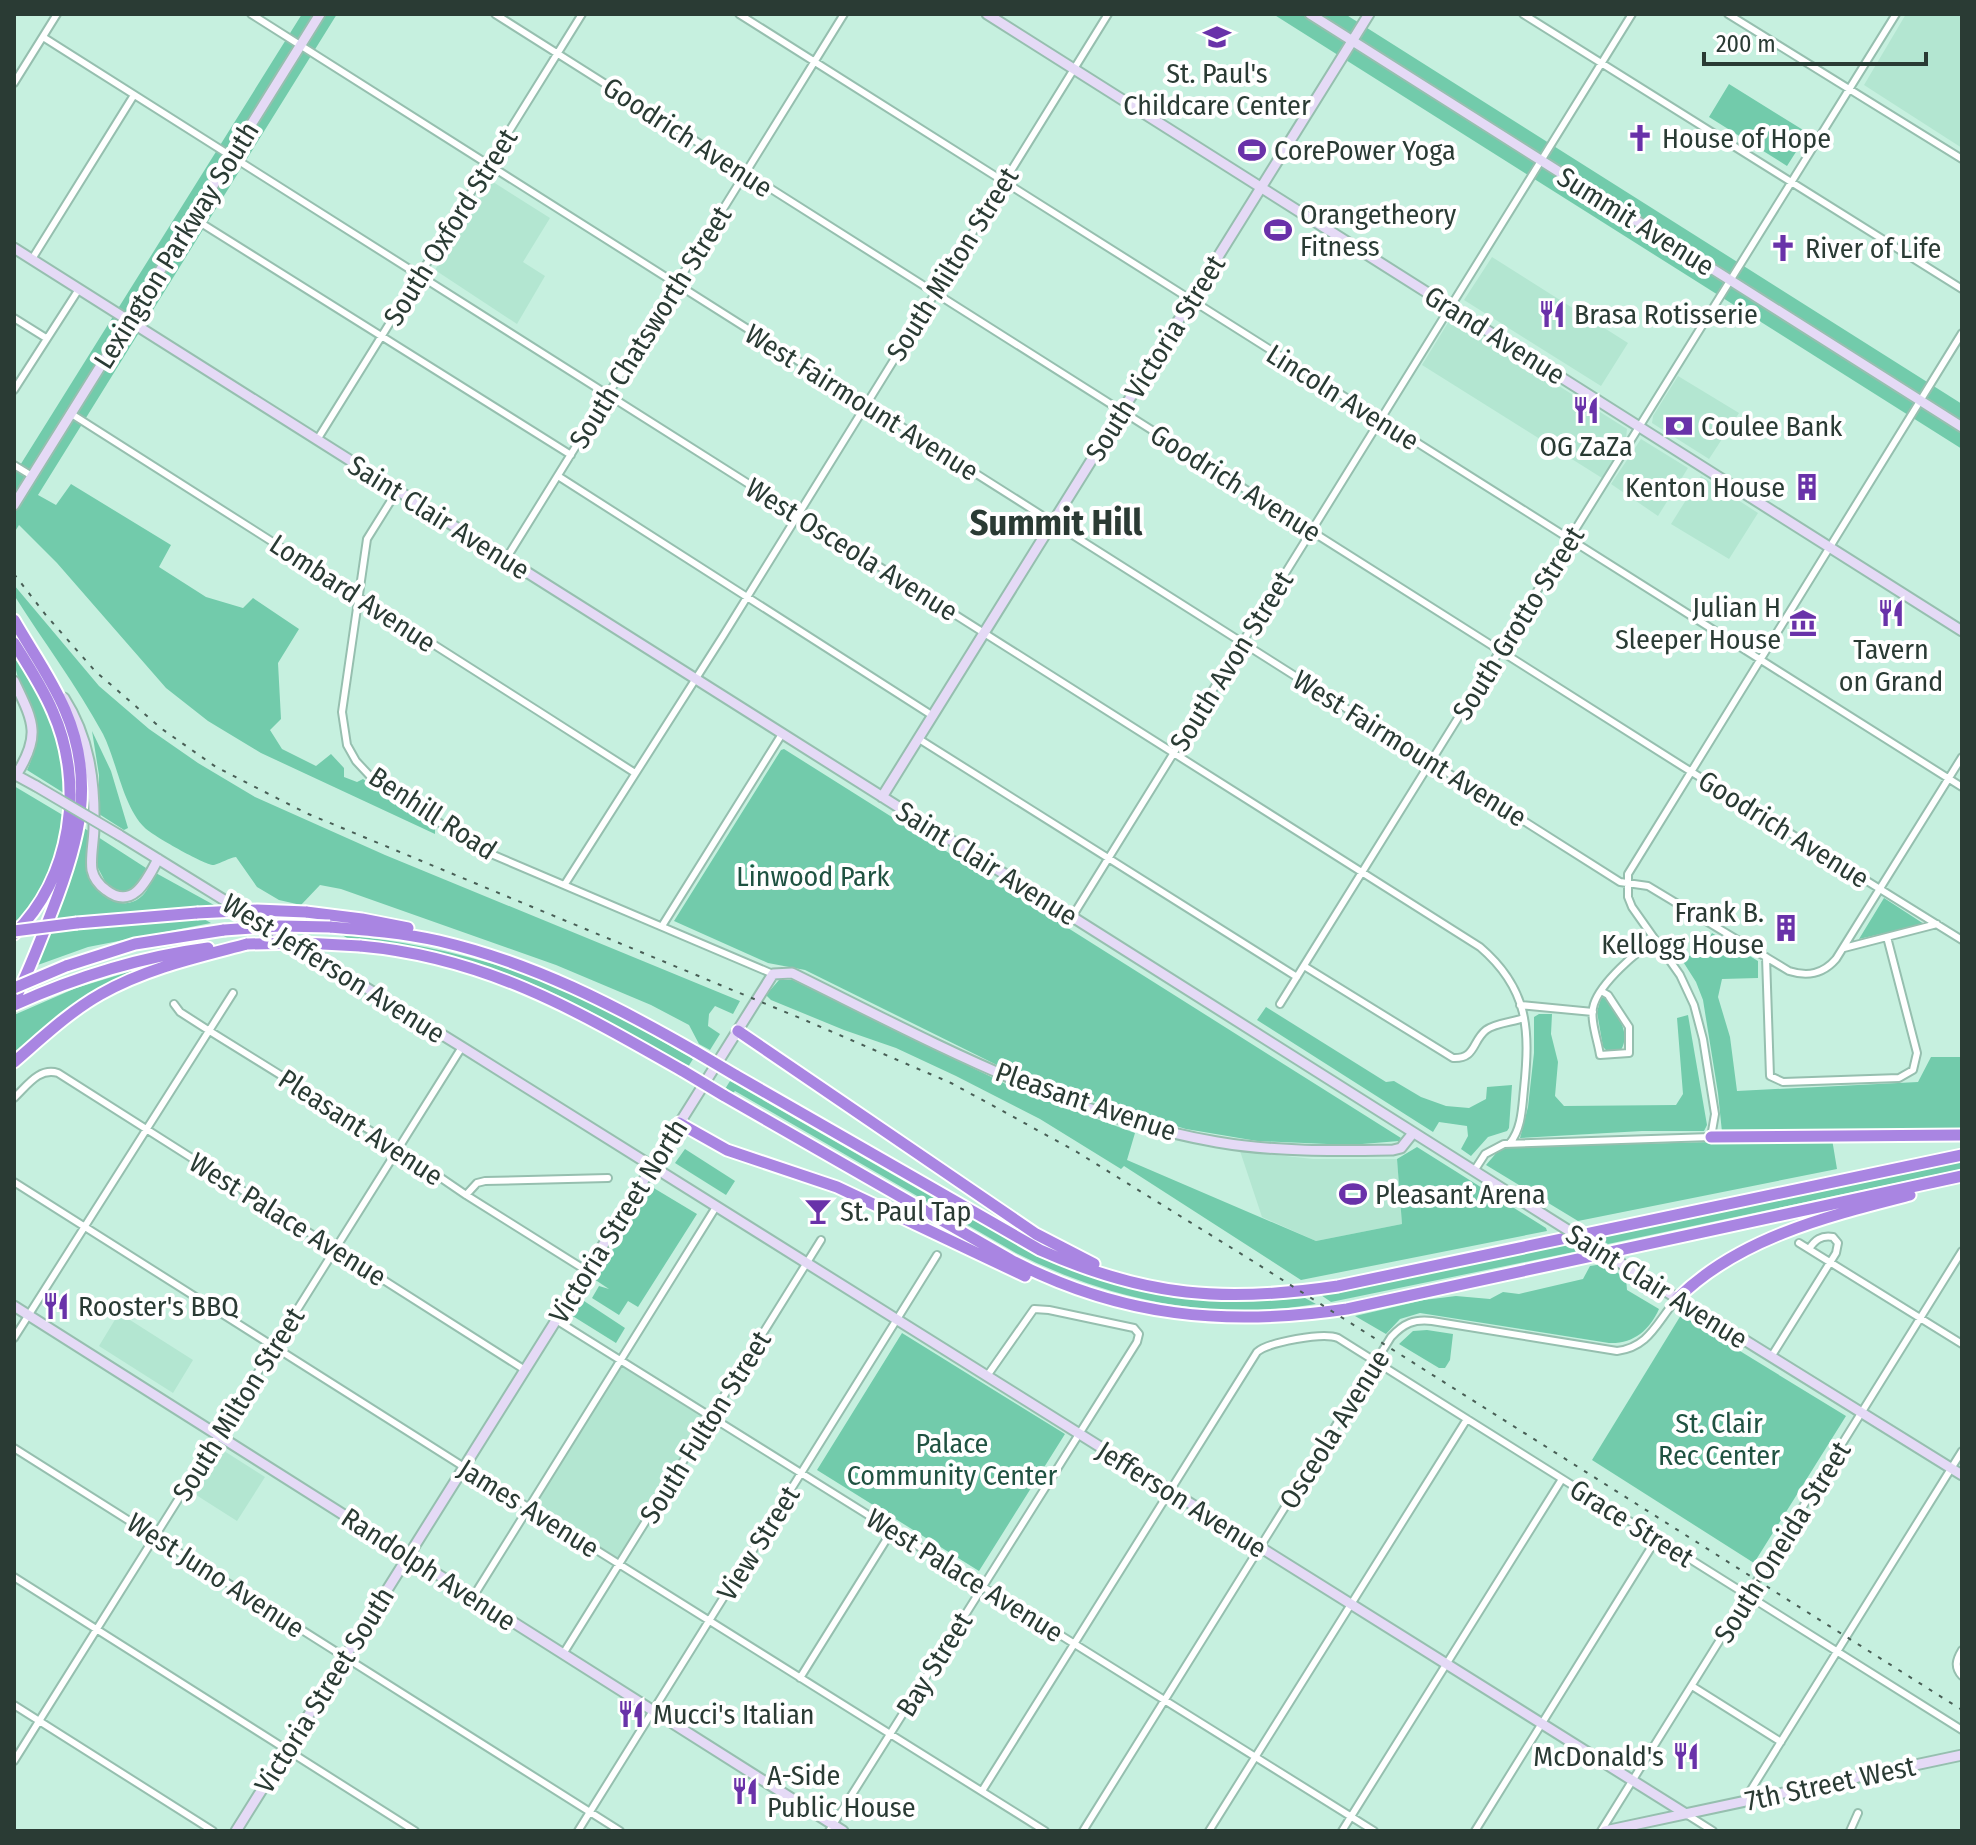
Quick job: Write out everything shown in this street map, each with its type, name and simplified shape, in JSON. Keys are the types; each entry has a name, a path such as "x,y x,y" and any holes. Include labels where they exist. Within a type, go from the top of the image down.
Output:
{"highway":[{"path":"14,620 65,710 80,761 82,796 80,826 71,860 14,1003"},
{"path":"14,643 54,713 68,760 71,795 58,864 38,905 14,933"},
{"path":"14,933 77,923 257,910 362,919 417,930 462,947"},
{"path":"14,988 66,966 135,944 224,930 280,926 330,927 401,934 462,947 510,961 569,984 625,1012 1040,1250 1138,1284 1193,1293 1239,1296 1338,1286 1962,1155"},
{"path":"14,1003 149,958 247,944 360,946 447,961 515,983 584,1015 1011,1260 1055,1282 1097,1297"},
{"path":"14,1062 80,1007 122,983 166,966 247,944"},
{"path":"738,1031 1036,1234 1138,1284"},
{"path":"679,1123 727,1150 837,1187 1027,1277 1161,1312 1212,1318 1261,1319 1314,1314 1959,1177"},
{"path":"1711,1137 1962,1135"},
{"path":"1677,1299 1712,1269 1762,1242 1959,1177"}],"street":[{"path":"14,83 57,14"},
{"name":"West Fairmount Avenue","path":"251,14 1620,882 1648,886 1794,973 1810,974 1832,964 1843,948"},
{"name":"Lexington Parkway South","path":"14,505 320,14"},
{"name":"Goodrich Avenue","path":"495,14 1962,940"},
{"name":"South Oxford Street","path":"317,440 582,14"},
{"name":"Lincoln Avenue","path":"739,14 1962,787"},
{"name":"South Chatsworth Street","path":"506,559 844,14"},
{"name":"Grand Avenue","path":"987,14 1962,631"},
{"name":"South Milton Street","path":"565,884 1108,14"},
{"name":"Summit Avenue","path":"1310,14 1962,427"},
{"name":"South Victoria Street","path":"882,797 1369,14"},
{"path":"1523,14 1962,289"},
{"name":"South Avon Street","path":"1072,917 1632,14"},
{"path":"1728,14 1962,159"},
{"name":"South Grotto Street","path":"1297,977 1896,14"},
{"name":"West Osceola Avenue","path":"43,37 1486,953 1511,981 1524,1018 1528,1042 1522,1112 1516,1136 1510,1143"},
{"path":"32,259 134,95"},
{"path":"193,218 571,455"},
{"name":"Saint Clair Avenue","path":"14,248 1413,1133 1962,1475"},
{"path":"14,390 79,289"},
{"path":"14,318 46,338"},
{"path":"1474,1171 1492,1148 1510,1143 1711,1137 1715,1114 1703,1039 1694,1005 1680,975 1632,907 1627,883 1630,867 1962,333"},
{"name":"Lombard Avenue","path":"70,413 299,556 357,597 635,773"},
{"path":"14,465 32,476"},
{"path":"558,476 933,716"},
{"name":"Benhill Road","path":"397,491 367,539 357,597 342,723 347,745 356,761 370,776 477,848 773,974"},
{"path":"14,620 71,708 85,744 95,791 92,859 96,880 110,893 128,897 141,889 158,859"},
{"path":"14,681 30,717 33,738 29,755 15,774"},
{"path":"662,926 782,734"},
{"path":"919,739 1297,977 1280,1004"},
{"path":"1843,948 1962,757"},
{"name":"West Jefferson Avenue","path":"15,774 119,835 652,1166"},
{"path":"1843,948 1937,924"},
{"path":"1766,957 1770,1076 1783,1082 1899,1078 1913,1070 1917,1053 1887,937"},
{"path":"1601,991 1608,995 1629,1027 1629,1053 1600,1055 1593,1012 1601,991 1643,948 1655,941"},
{"path":"1304,966 1453,1058 1469,1055 1488,1029 1524,1018"},
{"name":"Pleasant Avenue","path":"773,974 792,973 1017,1081 1098,1110 1180,1134 1215,1142 1301,1151 1393,1150 1401,1148 1413,1133"},
{"name":"Victoria Street North","path":"464,1467 773,974"},
{"path":"14,1338 233,993"},
{"name":"Pleasant Avenue","path":"174,1004 180,1012 390,1143 466,1195 477,1183 485,1181 608,1178"},
{"path":"1520,1005 1593,1012"},
{"name":"South Milton Street","path":"14,1761 462,1047"},
{"name":"West Palace Avenue","path":"14,1098 41,1073 50,1070 525,1370"},
{"name":"Jefferson Avenue","path":"652,1166 1713,1831"},
{"name":"James Avenue","path":"14,1182 1045,1831"},
{"path":"466,1195 587,1271"},
{"path":"473,1597 716,1207"},
{"path":"1771,1357 1830,1262 1838,1247 1837,1240 1833,1237 1817,1239 1809,1249"},
{"name":"South Fulton Street","path":"562,1654 821,1240"},
{"path":"1799,1243 1962,1344"},
{"name":"South Oneida Street","path":"1603,1831 1962,1251"},
{"name":"View Street","path":"578,1831 937,1255"},
{"name":"Osceola Avenue","path":"1083,1831 1398,1329 1422,1320 1609,1350 1627,1350 1650,1336 1677,1299"},
{"name":"Randolph Avenue","path":"14,1306 653,1711 831,1828 843,1831"},
{"name":"Bay Street","path":"831,1828 1137,1342 1139,1334 1134,1328 1034,1309 987,1376"},
{"name":"West Palace Avenue","path":"556,1320 1374,1831"},
{"name":"Grace Street","path":"982,1791 1257,1352 1264,1346 1332,1335 1962,1730"},
{"path":"1209,1831 1467,1419"},
{"name":"West Juno Avenue","path":"14,1448 620,1831"},
{"path":"1744,1801 1962,1451"},
{"name":"Victoria Street South","path":"236,1831 464,1467"},
{"path":"1342,1831 1562,1479"},
{"path":"800,1678 893,1529"},
{"path":"1475,1831 1657,1538"},
{"path":"14,1577 415,1831"},
{"path":"1962,1650 1956,1667 1962,1676"},
{"path":"1692,1686 1781,1742"},
{"path":"14,1705 213,1831"},
{"name":"7th Street West","path":"1603,1831 1961,1756"},
{"path":"1850,1831 1858,1813"}],"shaded area":[{"path":"1906,14 1962,14 1962,148 1864,85"},
{"path":"490,180 550,218 523,262 545,276 517,324 435,270"},
{"path":"1492,257 1628,343 1601,386 1464,300"},
{"path":"1454,320 1627,429 1626,438 1602,478 1422,365 1449,321"},
{"path":"1678,376 1739,413 1709,459 1652,423 1653,416"},
{"path":"1641,439 1688,468 1658,516 1611,484"},
{"path":"1701,476 1758,513 1729,559 1671,524"},
{"path":"1240,1151 1313,1159 1397,1159 1402,1224 1316,1241 1262,1217"},
{"path":"119,1313 193,1360 173,1393 99,1346"},
{"path":"621,1366 705,1417 618,1558 535,1506"},
{"path":"221,1449 265,1477 237,1521 193,1493"}],"green space":[{"path":"302,14 337,14 38,495 56,505 71,484 171,545 159,567 206,597 243,608 253,598 299,629 278,663 281,719 270,730 282,749 316,766 331,754 344,768 344,777 357,782 363,779 435,829 435,834 261,753 208,721 166,688 57,563 19,525 14,533 14,475"},
{"path":"1273,14 1345,14 1962,404 1962,449"},
{"path":"1729,84 1808,133 1787,166 1709,117"},
{"path":"14,585 99,686 149,729 198,763 255,797 385,855 740,1001 733,1014 715,1006 709,1014 708,1026 720,1034 710,1050 699,1044 689,1025 651,1005 556,965 341,889 320,885 301,905 279,900 257,887 236,857 209,864 168,843 137,819 103,734 14,595"},
{"path":"14,651 38,689 58,734 67,795 27,770 34,750 35,720 20,683"},
{"path":"92,731 111,771 128,828 124,830 99,814 99,775"},
{"name":"Linwood Park","path":"784,749 1401,1138 1399,1141 1350,1145 1257,1141 1186,1129 1101,1104 1003,1068 805,970 768,963 674,921"},
{"path":"14,786 66,817 42,891 25,916 14,925"},
{"path":"82,827 92,833 89,855 95,877 100,887 115,901 133,902 143,895 154,872 213,907 52,920"},
{"path":"98,837 146,868 141,884 126,894 109,889 98,868"},
{"path":"1884,898 1924,924 1859,939"},
{"path":"200,917 211,923 88,947 35,966 48,931"},
{"path":"1712,933 1758,961 1758,978 1722,979 1718,997 1730,1037 1737,1091 1918,1082 1931,1057 1962,1057 1962,1128 1722,1132 1703,1000 1682,960 1702,949"},
{"path":"342,935 438,950 500,966 604,1009 693,1059 688,1067 580,1006 495,969 422,950"},
{"path":"138,969 86,997 14,1057 14,1015 76,988"},
{"path":"779,980 793,980 1020,1091 1135,1133 1127,1160 1316,1241 1402,1224 1397,1159 1417,1147 1547,1231 1301,1280 1124,1166 1121,1169 1040,1119 896,1048 771,1000 766,995"},
{"path":"1604,997 1623,1029 1625,1036 1621,1050 1607,1051 1603,1047 1597,1012"},
{"path":"1266,1007 1386,1082 1394,1081 1421,1097 1446,1106 1469,1108 1486,1099 1487,1087 1512,1085 1509,1128 1488,1137 1471,1156 1461,1149 1468,1136 1467,1126 1439,1122 1433,1132 1257,1020"},
{"path":"1552,1014 1551,1034 1558,1062 1555,1096 1564,1106 1676,1105 1683,1094 1677,1018 1688,1015 1707,1125 1704,1131 1520,1138 1528,1107 1534,1017"},
{"path":"730,1081 958,1212 1063,1267 1113,1284 1165,1296 1232,1302 1305,1298 1316,1304 1239,1310 1162,1303 1125,1295 1051,1269 1016,1253 735,1091 725,1089"},
{"path":"1832,1139 1837,1169 1578,1221 1486,1165 1498,1151 1511,1147"},
{"path":"685,1149 735,1181 726,1195 675,1163"},
{"path":"1962,1161 1962,1169 1608,1244 1597,1237"},
{"path":"652,1187 697,1214 638,1307 628,1301 619,1315 592,1298 599,1286 609,1289 594,1279"},
{"path":"1572,1242 1583,1250 1331,1302 1321,1295"},
{"path":"1603,1264 1626,1278 1627,1290 1659,1309 1639,1335 1618,1343 1420,1313 1400,1319 1386,1334 1355,1316 1424,1300 1456,1296 1490,1299 1503,1292 1519,1294 1583,1279 1590,1266"},
{"path":"581,1299 625,1328 616,1343 571,1315"},
{"name":"St. Clair Rec Center","path":"1681,1315 1846,1416 1754,1563 1592,1460"},
{"path":"1413,1331 1453,1334 1450,1360 1445,1368 1439,1368 1399,1344"},
{"name":"Palace Community Center","path":"902,1333 1065,1434 979,1571 817,1470"}],"railway":[{"path":"14,574 95,671 162,729 216,767 306,813 951,1083 1077,1152 1962,1710"}],"place":[{"name":"St. Paul's Childcare Center","path":"1217,37"},
{"name":"House of Hope","path":"1640,138"},
{"name":"CorePower Yoga","path":"1252,150"},
{"name":"Orangetheory Fitness","path":"1278,230"},
{"name":"River of Life","path":"1783,248"},
{"name":"Brasa Rotisserie","path":"1552,314"},
{"name":"OG ZaZa","path":"1586,410"},
{"name":"Coulee Bank","path":"1679,426"},
{"name":"Kenton House","path":"1807,487"},
{"name":"Tavern on Grand","path":"1891,613"},
{"name":"Julian H Sleeper House","path":"1803,623"},
{"name":"Frank B. Kellogg House","path":"1786,928"},
{"name":"Pleasant Arena","path":"1353,1194"},
{"name":"St. Paul Tap","path":"818,1211"},
{"name":"Rooster's BBQ","path":"56,1306"},
{"name":"Mucci's Italian","path":"631,1714"},
{"name":"McDonald's","path":"1686,1756"},
{"name":"A-Side Public House","path":"745,1791"}],"district":[{"name":"Summit Hill","path":"1056,522"}]}
